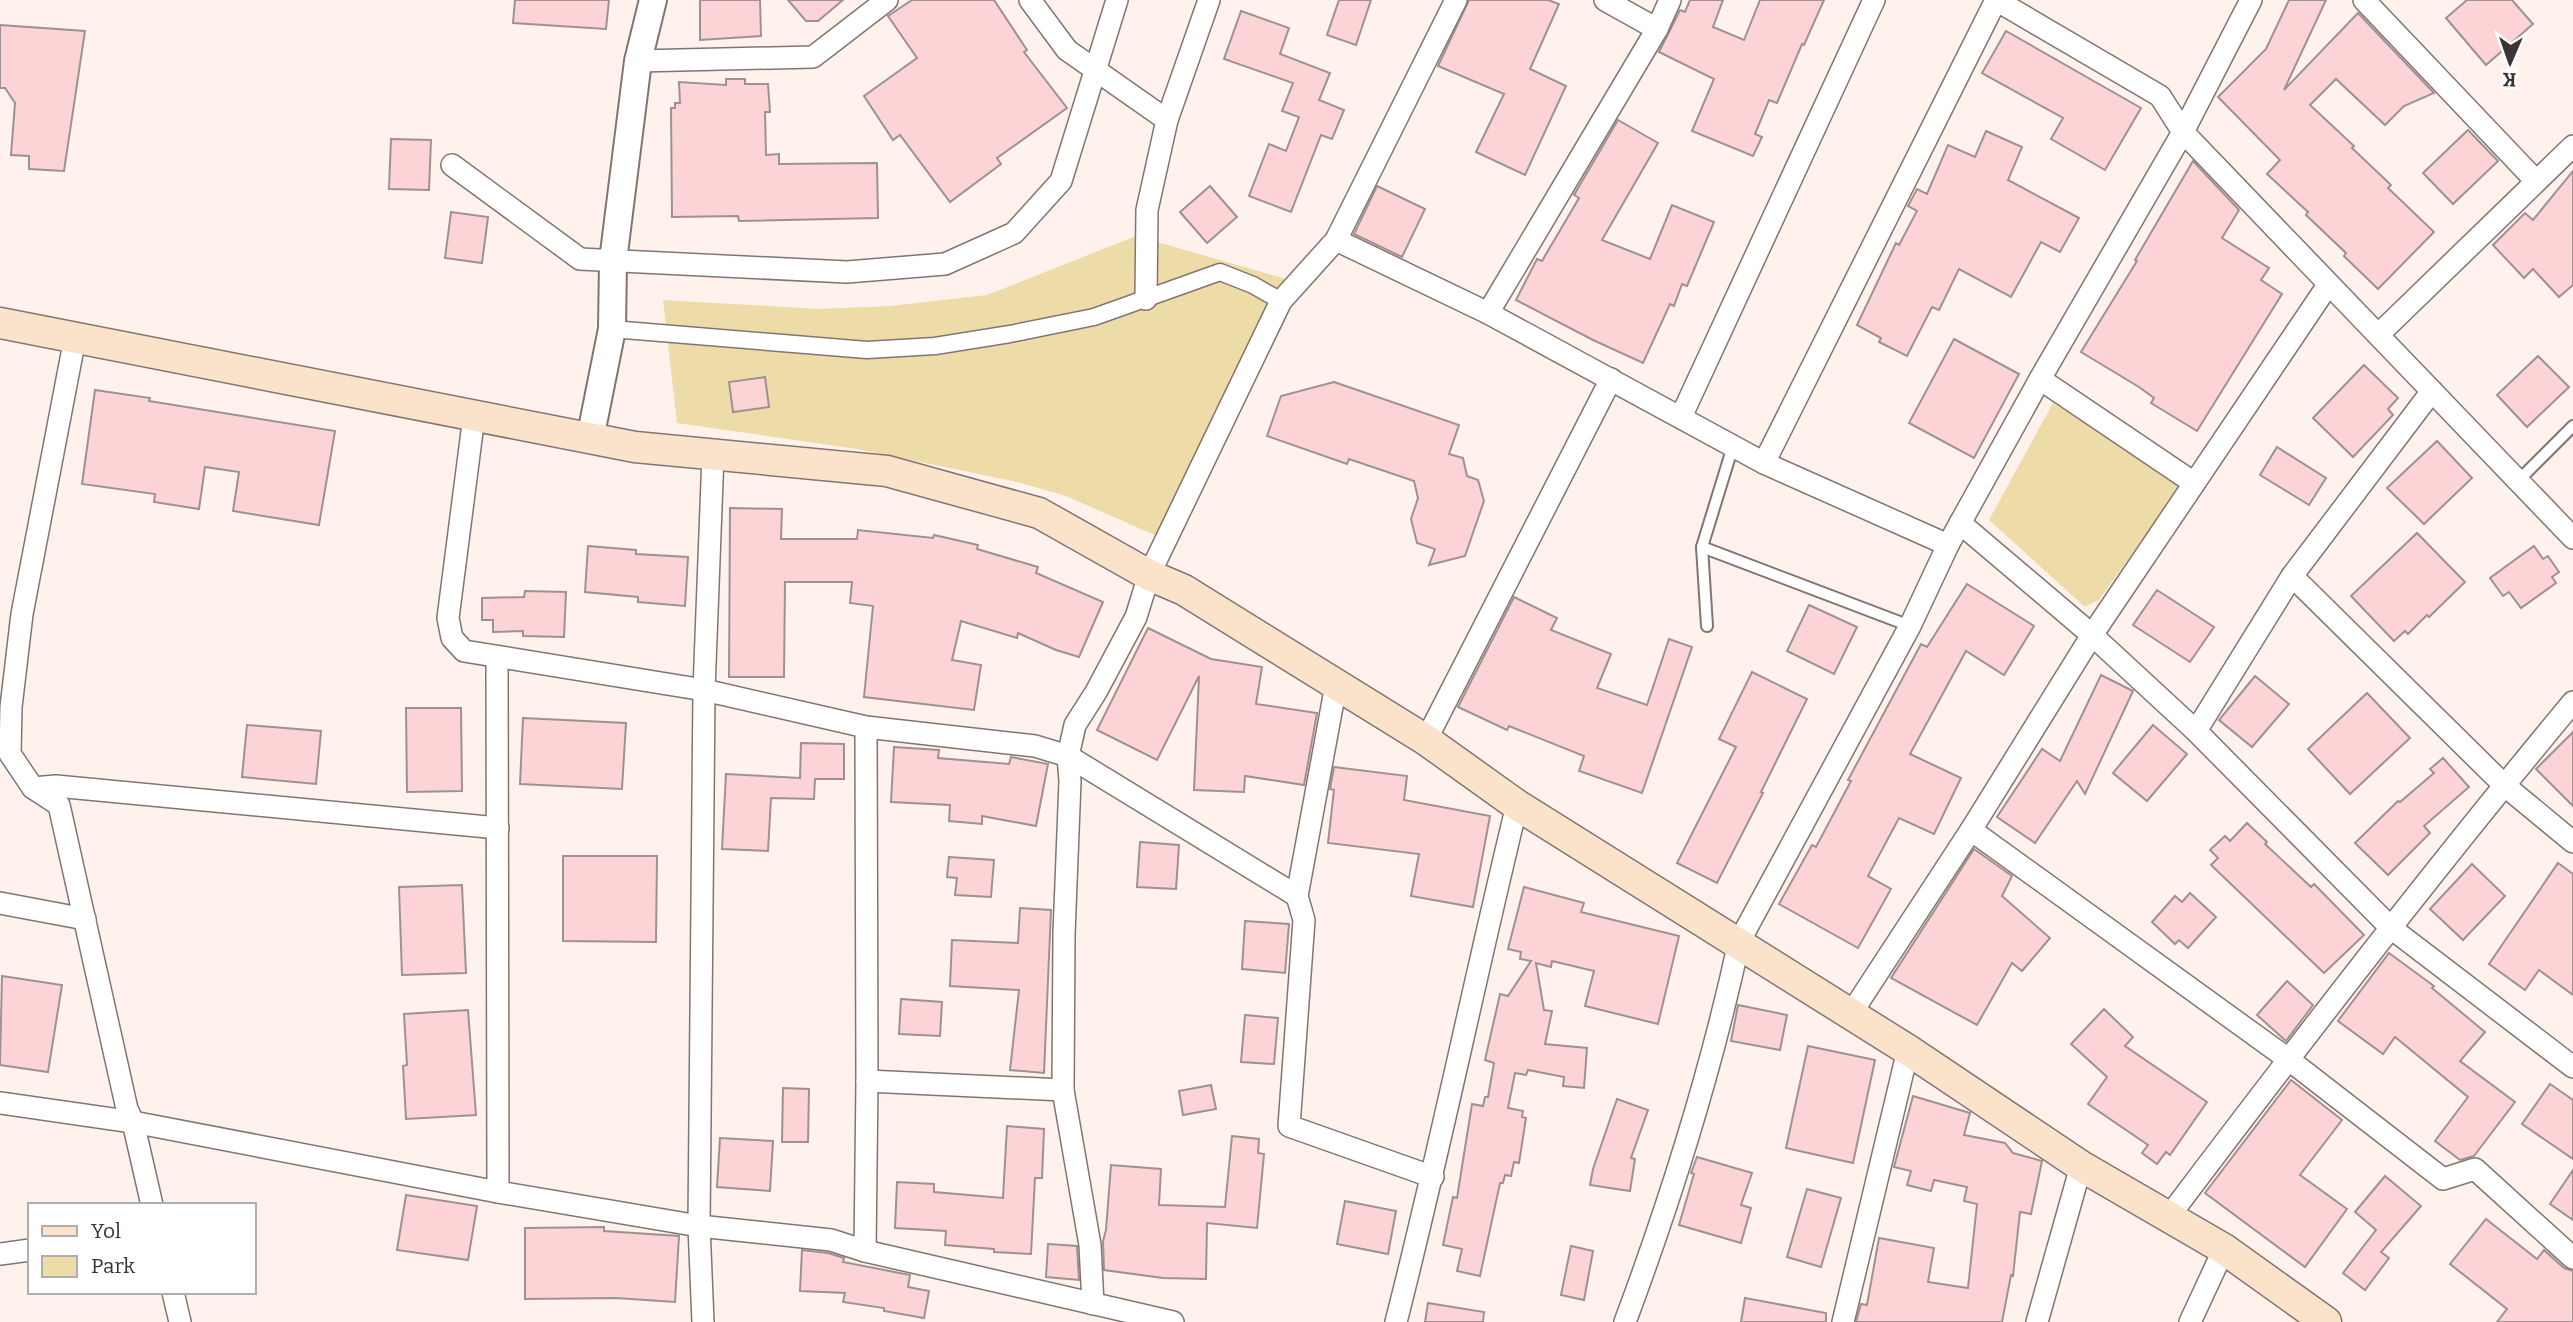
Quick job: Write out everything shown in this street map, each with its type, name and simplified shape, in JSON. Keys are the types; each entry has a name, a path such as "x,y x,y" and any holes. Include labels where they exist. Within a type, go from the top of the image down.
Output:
{"main road":[{"path":"0,323 635,447 887,471 1039,513 1149,576 1184,590 1426,740 1517,805 1908,1050 2081,1166 2167,1219 2224,1250 2326,1322"}],"street":[{"path":"590,439 612,329 613,261 638,61 653,0"},
{"path":"638,61 813,57 887,0"},
{"path":"1030,0 1067,50 1167,120"},
{"path":"452,165 580,259 847,272 946,264 1014,233 1061,181 1117,0"},
{"path":"1146,299 1147,210 1167,120 1209,0"},
{"path":"1093,1304 1088,1233 1063,1090 1063,934 1070,781 1068,756 1075,725 1102,682 1136,617 1149,576 1281,301 1336,240 1456,0"},
{"path":"1605,0 1657,29"},
{"path":"1488,313 1657,29 1670,0"},
{"path":"1681,417 1874,0"},
{"path":"1764,463 1996,0 2160,96 2183,132 2573,538"},
{"path":"1625,1322 1658,1233 1726,999 1738,942 1910,626 1948,545 2040,379 2183,132 2251,0"},
{"path":"2364,0 2536,181"},
{"path":"2378,335 2573,146"},
{"path":"1336,240 1488,313 1764,463 1948,545"},
{"path":"612,329 881,349 935,346 1094,317 1220,272 1253,285 1281,301"},
{"path":"1850,1015 1971,830 2092,635 2328,285"},
{"path":"75,338 22,614 10,707 10,754 33,788 59,805 127,1109 152,1203"},
{"path":"1426,740 1611,379"},
{"path":"2040,379 2194,483"},
{"path":"2196,731 2292,576 2431,391"},
{"path":"474,416 448,618 452,638 464,651 704,690 866,727 1035,746 1068,756 1297,896"},
{"path":"703,1322 699,1226 704,690 713,455"},
{"path":"1960,523 2092,635 2196,731 2391,928 2573,1067"},
{"path":"2292,576 2504,785 2573,842"},
{"path":"497,657 498,1192"},
{"path":"1336,685 1297,896 1304,920 1289,1126 1433,1177"},
{"path":"2167,1219 2288,1059 2504,785 2573,702"},
{"path":"865,1251 866,727"},
{"path":"33,788 56,786 498,828"},
{"path":"1396,1322 1433,1177 1478,964 1517,805"},
{"path":"1971,830 2288,1059 2443,1178 2475,1169 2573,1258"},
{"path":"0,903 85,919"},
{"path":"1843,1322 1908,1050"},
{"path":"867,1081 1063,1090"},
{"path":"0,1103 132,1122 498,1192 699,1226 842,1242 865,1251 1173,1322"},
{"path":"2037,1322 2081,1166"},
{"path":"0,1254 28,1250"},
{"path":"2190,1322 2224,1250"},
{"path":"173,1294 180,1322"}],"lane":[{"path":"2518,481 2573,426"},
{"path":"1707,626 1702,547 1733,446"},
{"path":"1702,547 1910,626"}],"green space":[{"path":"1136,236 1286,279 1168,541 1066,496 1017,482 857,449 677,423 663,300 818,309 890,306 987,295"},
{"path":"2053,403 2174,478 2178,489 2099,600 2085,607 1989,520"}],"building":[{"path":"515,0 609,0 606,29 513,23"},
{"path":"700,0 760,0 761,36 700,40"},
{"path":"788,0 843,0 818,21 806,21"},
{"path":"912,0 994,0 1027,50 1024,52 1067,108 997,158 1001,164 950,202 900,135 893,140 864,96 917,58 888,16"},
{"path":"1339,0 1371,0 1356,45 1327,35"},
{"path":"1469,0 1548,0 1559,4 1530,69 1566,86 1525,175 1476,152 1504,94 1438,66"},
{"path":"1690,0 1723,0 1713,27 1744,40 1760,0 1824,0 1777,103 1769,100 1755,134 1762,137 1753,156 1692,131 1714,79 1659,52 1680,10 1685,12"},
{"path":"2289,0 2326,0 2284,90 2358,13 2434,93 2404,106 2385,125 2336,79 2310,105 2354,146 2352,148 2391,185 2388,188 2434,232 2378,289 2344,256 2346,253 2306,215 2308,212 2267,174 2280,160 2218,97 2266,49"},
{"path":"2467,0 2512,0 2533,24 2486,65 2446,18"},
{"path":"1241,11 1289,28 1280,54 1330,73 1319,100 1344,110 1332,139 1321,135 1291,212 1249,196 1269,144 1286,151 1299,117 1282,111 1293,83 1224,59"},
{"path":"0,25 85,31 64,171 29,169 29,156 11,155 15,103 5,88 0,88"},
{"path":"2006,31 2141,108 2105,170 2051,139 2063,118 1982,73"},
{"path":"726,79 745,79 745,84 768,84 770,112 765,112 766,155 779,154 779,164 877,163 878,218 739,221 738,216 672,217 671,108 675,108 675,103 680,103 679,82 726,85"},
{"path":"1618,120 1658,143 1602,240 1650,259 1672,205 1714,222 1687,286 1682,284 1674,306 1670,304 1643,363 1516,300 1537,259 1542,261 1579,198 1574,195"},
{"path":"2468,130 2498,161 2453,204 2423,173"},
{"path":"1986,131 2022,147 2008,180 2079,218 2060,252 2041,242 2011,297 1959,269 1939,310 1932,307 1907,356 1879,342 1881,338 1857,325 1896,243 1899,245 1917,211 1908,206 1917,189 1927,194 1948,145 1975,157"},
{"path":"391,139 431,140 429,190 389,189"},
{"path":"2193,161 2239,210 2222,238 2269,268 2261,280 2282,294 2197,431 2151,403 2154,398 2139,387 2081,352 2137,261 2135,260"},
{"path":"2573,171 2573,285 2559,297 2533,269 2524,278 2493,245 2525,213 2533,220"},
{"path":"1210,186 1237,217 1207,243 1180,212"},
{"path":"1377,186 1425,209 1402,257 1354,234"},
{"path":"451,212 488,217 482,263 445,258"},
{"path":"1954,339 2019,374 1974,458 1909,423"},
{"path":"2538,356 2569,387 2527,427 2497,395"},
{"path":"2364,365 2398,398 2388,409 2393,415 2353,457 2313,418"},
{"path":"765,377 769,407 733,412 729,382"},
{"path":"1334,382 1459,425 1449,454 1463,458 1467,476 1478,480 1484,501 1465,556 1429,565 1435,549 1417,543 1411,519 1418,498 1414,481 1349,459 1347,464 1267,436 1281,396"},
{"path":"95,390 335,431 319,525 233,511 239,472 205,467 199,509 154,502 155,494 82,484"},
{"path":"2437,441 2472,478 2424,524 2387,488"},
{"path":"2277,447 2326,478 2309,505 2260,475"},
{"path":"730,508 782,509 781,539 857,539 858,530 933,538 934,535 978,545 977,549 1038,567 1036,573 1103,602 1079,657 1018,633 1017,638 961,621 952,660 981,665 974,710 864,697 873,606 850,603 852,582 785,582 784,677 729,677"},
{"path":"2417,533 2465,582 2429,617 2427,615 2408,634 2405,631 2394,641 2351,596"},
{"path":"588,546 636,550 636,554 688,557 685,606 638,602 638,597 585,592"},
{"path":"2534,546 2543,559 2548,556 2559,572 2552,577 2556,583 2521,608 2509,592 2503,596 2490,578"},
{"path":"1967,584 2034,626 2004,675 1966,651 1910,754 1961,778 1934,834 1899,818 1868,876 1891,889 1858,948 1779,904 1812,845 1816,847 1851,781 1848,780 1921,644 1927,647"},
{"path":"2157,590 2214,627 2190,662 2133,625"},
{"path":"525,591 566,592 564,637 523,636 523,631 493,632 493,620 482,620 482,598 524,597"},
{"path":"1514,597 1557,618 1551,630 1611,654 1597,688 1647,705 1669,639 1692,647 1642,793 1579,771 1584,756 1509,726 1507,730 1458,707"},
{"path":"1809,605 1857,627 1834,674 1787,651"},
{"path":"1148,628 1211,659 1262,667 1256,704 1317,713 1304,785 1245,776 1244,792 1194,790 1199,676 1157,760 1097,730"},
{"path":"1752,672 1807,699 1717,883 1677,863 1736,747 1719,739"},
{"path":"2101,675 2133,691 2085,794 2077,781 2035,843 1997,817 2042,749 2060,761"},
{"path":"2255,676 2289,704 2252,747 2219,720"},
{"path":"2367,693 2410,738 2350,794 2308,749"},
{"path":"406,708 461,708 462,791 407,792"},
{"path":"523,718 626,723 622,789 520,784"},
{"path":"247,725 321,731 316,784 242,777"},
{"path":"2153,725 2187,754 2147,801 2113,773"},
{"path":"2573,732 2573,806 2536,769"},
{"path":"801,743 844,744 844,779 815,779 814,799 771,798 768,851 722,849 726,774 800,778"},
{"path":"894,747 939,750 938,758 1009,764 1011,757 1048,764 1036,826 982,816 982,824 949,821 950,805 891,802"},
{"path":"2443,758 2469,787 2424,826 2430,833 2388,875 2355,843 2398,801 2434,773 2430,769"},
{"path":"1334,767 1407,776 1404,800 1490,816 1473,907 1411,896 1419,854 1328,843 1334,790 1330,789"},
{"path":"2247,823 2267,842 2265,844 2311,887 2314,884 2364,935 2324,973 2211,865 2218,858 2210,850 2225,836 2230,841"},
{"path":"1140,842 1179,845 1176,889 1137,887"},
{"path":"1974,849 2012,876 2002,896 2050,938 2022,971 2012,963 1977,1025 1891,978"},
{"path":"563,856 657,856 656,942 563,941"},
{"path":"949,857 994,860 991,897 955,895 957,878 947,877"},
{"path":"2558,863 2573,874 2573,995 2539,970 2525,990 2489,964"},
{"path":"2472,864 2505,896 2463,940 2430,909"},
{"path":"462,885 466,973 402,975 399,887"},
{"path":"1524,887 1584,903 1581,912 1679,936 1658,1024 1585,1006 1594,971 1552,961 1551,967 1536,963 1544,1010 1552,1011 1545,1044 1587,1048 1584,1088 1563,1086 1564,1077 1528,1070 1526,1075 1515,1073 1508,1108 1523,1111 1522,1117 1526,1118 1519,1163 1514,1162 1511,1176 1505,1175 1503,1183 1500,1183 1480,1276 1457,1271 1462,1249 1443,1245 1453,1197 1457,1198 1472,1104 1483,1106 1485,1097 1488,1097 1494,1063 1485,1060 1500,994 1508,996 1531,961 1520,959 1521,952 1508,949"},
{"path":"2190,893 2216,917 2188,948 2179,940 2175,944 2152,922 2175,896 2182,902"},
{"path":"1020,908 1051,910 1044,1073 1010,1070 1019,990 950,986 952,940 1018,943"},
{"path":"1245,921 1289,924 1285,973 1242,969"},
{"path":"2389,953 2434,986 2432,988 2485,1032 2460,1061 2515,1102 2474,1156 2460,1160 2435,1141 2468,1097 2395,1037 2383,1054 2338,1021"},
{"path":"2,976 62,985 48,1072 0,1065"},
{"path":"2287,981 2313,1005 2286,1041 2257,1015"},
{"path":"901,999 942,1002 940,1036 899,1034"},
{"path":"1738,1005 1787,1015 1780,1050 1731,1041"},
{"path":"2104,1009 2133,1037 2125,1046 2207,1102 2170,1155 2166,1152 2157,1164 2142,1153 2148,1145 2088,1104 2107,1077 2071,1044"},
{"path":"468,1010 476,1115 406,1119 404,1014"},
{"path":"1245,1015 1278,1018 1274,1064 1241,1062"},
{"path":"1808,1046 1875,1060 1853,1163 1786,1148"},
{"path":"2291,1080 2342,1120 2300,1175 2347,1209 2305,1267 2205,1193"},
{"path":"2550,1084 2573,1100 2573,1159 2522,1124"},
{"path":"1211,1085 1216,1109 1183,1115 1179,1091"},
{"path":"783,1088 809,1089 808,1142 782,1142"},
{"path":"1913,1096 1970,1113 1964,1135 2005,1143 2013,1153 2042,1161 2031,1214 2020,1212 2013,1276 2011,1275 2002,1322 1856,1322 1861,1304 1867,1305 1879,1238 1934,1248 1928,1282 1968,1288 1977,1204 1964,1201 1967,1187 1934,1180 1931,1191 1907,1185 1911,1171 1894,1167"},
{"path":"1617,1099 1648,1110 1631,1158 1635,1159 1630,1191 1590,1185"},
{"path":"1007,1126 1044,1129 1042,1178 1035,1178 1031,1254 945,1245 946,1231 895,1228 897,1182 934,1184 934,1192 1003,1198"},
{"path":"1232,1136 1259,1139 1258,1153 1264,1154 1257,1228 1207,1223 1206,1279 1163,1278 1104,1270 1103,1241 1111,1165 1161,1169 1159,1205 1225,1207"},
{"path":"720,1138 773,1141 770,1191 717,1187"},
{"path":"1697,1157 1752,1173 1741,1205 1751,1208 1741,1243 1679,1225"},
{"path":"2573,1170 2573,1220 2550,1204"},
{"path":"2385,1176 2421,1206 2381,1252 2389,1258 2365,1290 2343,1273 2376,1230 2355,1212"},
{"path":"1807,1189 1841,1198 1821,1267 1787,1257"},
{"path":"406,1195 477,1206 468,1260 397,1250"},
{"path":"1345,1201 1396,1211 1388,1254 1337,1244"},
{"path":"2486,1219 2537,1259 2544,1250 2564,1268 2573,1271 2573,1322 2497,1322 2507,1309 2450,1264"},
{"path":"604,1227 604,1231 679,1236 675,1302 616,1298 525,1299 525,1228"},
{"path":"1048,1244 1077,1246 1079,1280 1046,1277"},
{"path":"1571,1246 1593,1251 1584,1300 1561,1295"},
{"path":"802,1250 828,1253 844,1258 843,1262 910,1275 908,1287 929,1291 924,1318 843,1302 845,1293 800,1291"},
{"path":"1745,1298 1826,1313 1826,1322 1741,1322"},
{"path":"1428,1303 1484,1312 1483,1322 1425,1322"}]}
